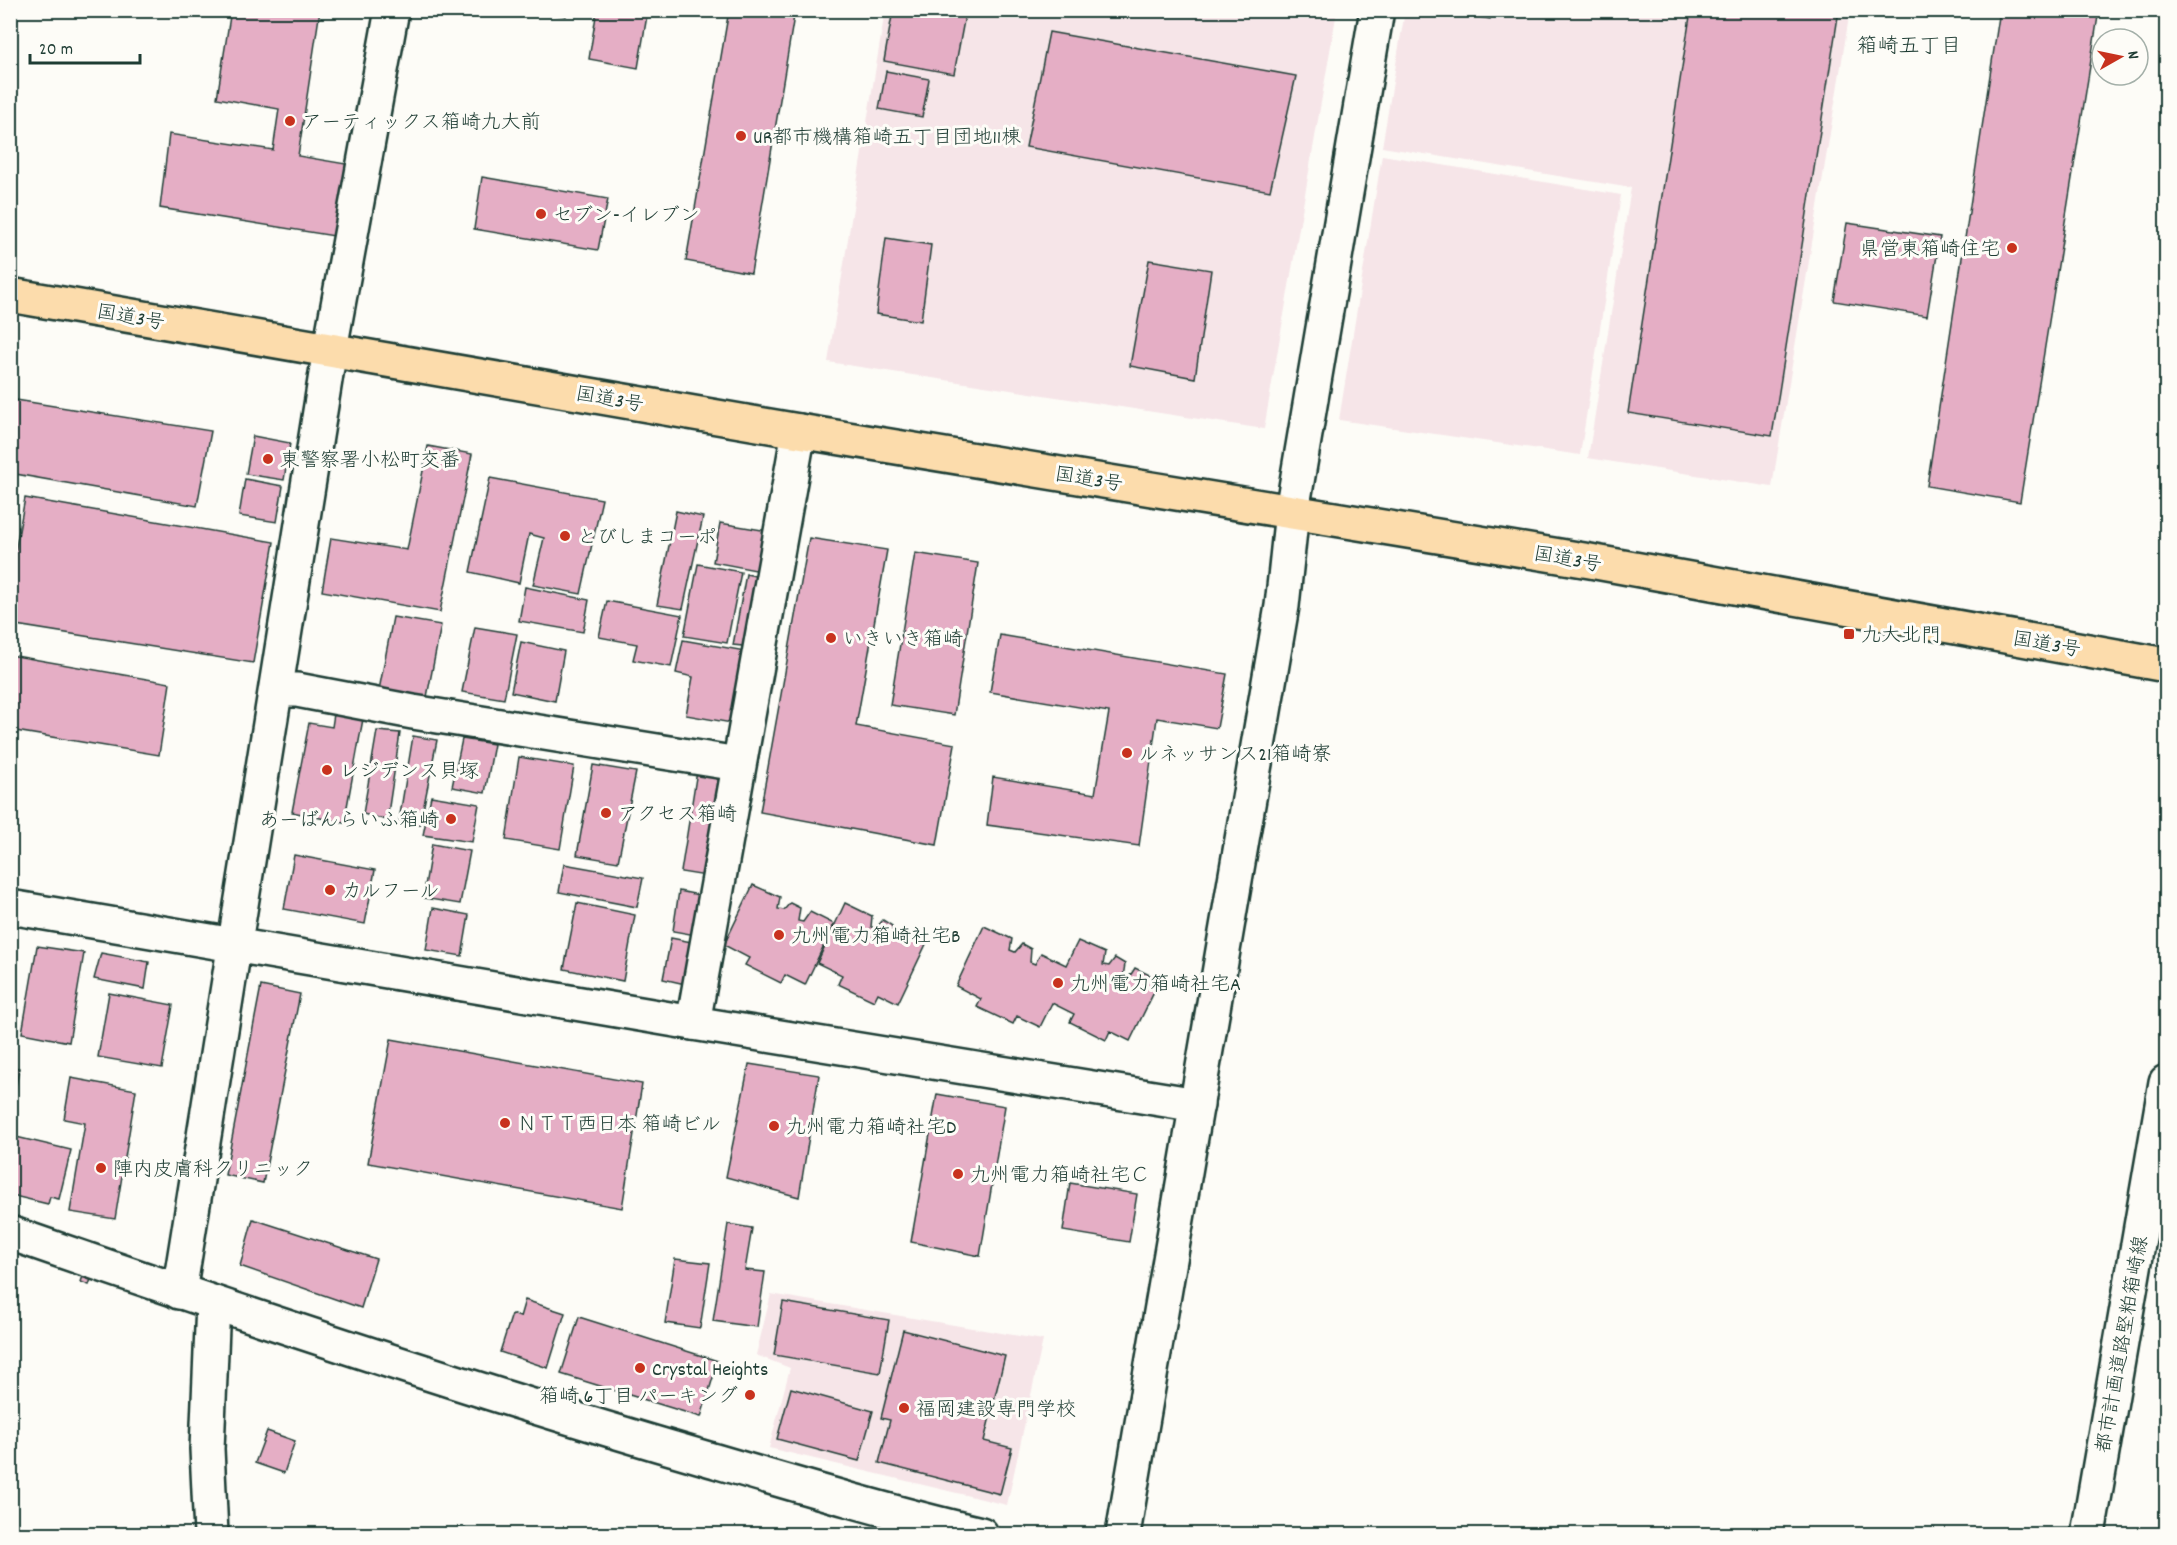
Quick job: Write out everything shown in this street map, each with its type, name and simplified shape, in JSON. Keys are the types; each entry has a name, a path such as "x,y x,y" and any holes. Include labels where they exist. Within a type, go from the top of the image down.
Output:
{"highway":[{"name":"国道3号","path":"10,295 799,430 1590,561 2166,665"}],"street":[{"path":"179,1292 330,349 392,10"},
{"path":"1123,1534 1282,606 1292,512 1377,10"},
{"path":"693,1023 799,430"},
{"path":"276,690 297,690 413,712 738,764"},
{"path":"10,907 693,1023 1197,1105"},
{"name":"都市計画道路堅粕箱崎線","path":"2088,1534 2166,1082"},
{"path":"10,1233 179,1292 622,1434 828,1494 981,1534"},
{"path":"211,1534 207,1449 213,1303"}],"shaded area":[{"path":"885,11 1337,11 1264,429 828,362"},
{"path":"1405,11 1850,11 1772,487 1588,458 1631,188 1382,147"},
{"path":"1382,155 1621,195 1580,455 1339,420"},
{"name":"福岡建設専門学校","path":"771,1294 1043,1340 1007,1505 769,1448 790,1368 756,1355"}],"building":[{"name":"アーティックス箱崎九大前","path":"231,10 320,10 298,156 346,164 334,236 160,208 169,134 273,150 279,109 217,98"},
{"path":"529,10 567,10 566,16"},
{"path":"597,10 648,10 638,68 589,59"},
{"name":"UR都市機構箱崎五丁目団地11棟","path":"729,10 795,10 751,273 686,261"},
{"path":"893,10 966,10 954,74 884,61"},
{"path":"1433,10 1491,10 1490,19"},
{"path":"1691,10 1839,10 1772,436 1628,413"},
{"name":"県営東箱崎住宅","path":"2000,10 2099,10 2096,27 2090,27 2090,66 2020,502 1927,486"},
{"path":"1049,32 1296,76 1270,191 1026,147"},
{"path":"886,71 929,79 922,117 879,109"},
{"name":"セブン-イレブン","path":"482,177 608,199 598,250 474,229"},
{"path":"1847,223 1940,237 1927,316 1834,301"},
{"path":"886,238 931,245 921,321 876,314"},
{"path":"1149,260 1211,270 1195,378 1130,366"},
{"path":"10,399 211,431 197,506 10,473"},
{"name":"東警察署小松町交番","path":"253,436 290,443 284,480 246,474"},
{"path":"428,446 472,454 440,612 322,591 331,538 407,550"},
{"name":"とびしまコーポ","path":"490,478 602,499 581,594 533,585 544,538 529,534 519,583 470,572"},
{"path":"245,479 283,486 277,522 239,516"},
{"path":"25,498 274,542 253,663 10,624 10,580"},
{"path":"676,511 703,517 683,609 657,605"},
{"path":"720,523 774,532 766,572 713,562"},
{"name":"いきいき箱崎","path":"809,538 887,550 856,726 955,744 937,845 760,812"},
{"path":"915,553 978,563 954,715 890,705"},
{"path":"698,564 741,572 727,643 684,636"},
{"path":"746,574 765,578 752,647 733,645"},
{"path":"525,587 589,600 583,632 519,621"},
{"path":"607,601 682,615 671,667 633,660 637,644 599,637"},
{"path":"393,617 441,625 427,697 379,690"},
{"path":"475,627 517,634 504,699 462,692"},
{"name":"ルネッサンス21箱崎寮","path":"1000,635 1227,674 1217,728 1157,718 1139,846 987,825 993,777 1095,794 1109,712 990,692"},
{"path":"683,640 751,652 737,724 686,715 693,677 676,673"},
{"path":"521,642 564,651 555,701 511,692"},
{"path":"10,655 170,683 159,755 10,730"},
{"name":"レジデンス貝塚","path":"334,714 363,719 344,823 292,812 309,723 332,727"},
{"path":"377,731 400,733 387,820 363,814"},
{"path":"413,736 437,740 420,825 399,821"},
{"path":"462,739 494,744 485,793 452,787"},
{"path":"519,757 574,766 560,849 506,840"},
{"name":"アクセス箱崎","path":"593,765 636,772 618,862 577,855"},
{"path":"697,771 729,776 712,877 681,872"},
{"name":"あーばんらいふ箱崎","path":"431,796 479,804 472,842 423,835"},
{"path":"432,844 470,851 460,904 423,898"},
{"name":"カルフール","path":"294,855 375,870 365,924 284,909"},
{"path":"564,864 643,878 637,907 559,892"},
{"name":"九州電力箱崎社宅B","path":"753,885 780,897 778,909 784,910 790,903 800,908 798,921 803,922 810,912 834,924 805,985 785,975 781,983 745,965 749,958 724,945"},
{"path":"679,891 709,897 701,936 673,931"},
{"path":"577,903 635,915 623,981 564,969"},
{"name":"九州電力箱崎社宅B","path":"845,903 872,916 871,927 876,928 883,920 892,926 891,939 895,941 902,930 927,942 898,1003 878,993 874,1001 838,984 842,975 817,963"},
{"path":"433,908 469,915 462,956 426,950"},
{"name":"九州電力箱崎社宅A","path":"984,926 1012,939 1010,950 1015,952 1022,944 1031,949 1030,962 1035,964 1041,953 1066,965 1078,941 1105,953 1103,965 1109,966 1115,958 1125,964 1123,977 1128,979 1135,968 1160,980 1130,1041 1110,1031 1106,1040 1070,1022 1074,1014 1052,1003 1040,1027 1017,1016 1013,1024 977,1007 981,999 956,986"},
{"path":"671,938 702,944 694,986 663,979"},
{"path":"37,946 84,953 69,1042 22,1033"},
{"path":"101,953 149,962 145,989 94,979"},
{"path":"261,986 300,994 263,1183 225,1175"},
{"path":"109,993 173,1005 162,1068 98,1057"},
{"name":"ＮＴＴ西日本 箱崎ビル","path":"391,1039 642,1084 622,1208 368,1163"},
{"name":"九州電力箱崎社宅D","path":"749,1064 819,1075 799,1197 726,1177"},
{"path":"10,1066 19,1068 15,1093 10,1092"},
{"name":"陣内皮膚科クリニック","path":"71,1078 136,1090 115,1219 70,1212 85,1123 64,1119"},
{"name":"九州電力箱崎社宅Ｃ","path":"937,1094 1005,1106 980,1256 911,1242"},
{"path":"12,1136 71,1150 59,1199 50,1197 48,1204 10,1195"},
{"path":"1070,1183 1137,1194 1129,1242 1063,1231"},
{"path":"253,1219 376,1259 361,1308 240,1266"},
{"path":"728,1224 752,1228 745,1270 765,1272 757,1327 713,1321"},
{"path":"675,1259 710,1263 700,1328 665,1323"},
{"path":"84,1273 92,1276 89,1285 81,1282"},
{"path":"525,1300 565,1313 548,1368 500,1352 512,1314 520,1317"},
{"path":"783,1302 889,1320 880,1373 774,1355"},
{"name":"Crystal Heights","path":"579,1317 718,1361 701,1417 561,1374"},
{"path":"903,1330 1005,1356 984,1441 1012,1448 1000,1494 879,1463 890,1420 881,1418"},
{"path":"791,1388 873,1411 859,1461 777,1439"},
{"path":"267,1431 295,1441 284,1473 255,1463"}],"place":[{"name":"アーティックス箱崎九大前","path":"290,121"},
{"name":"UR都市機構箱崎五丁目団地11棟","path":"741,136"},
{"name":"セブン-イレブン","path":"541,214"},
{"name":"県営東箱崎住宅","path":"2012,248"},
{"name":"東警察署小松町交番","path":"268,459"},
{"name":"とびしまコーポ","path":"565,536"},
{"name":"九大北門","path":"1849,634"},
{"name":"いきいき箱崎","path":"831,638"},
{"name":"ルネッサンス21箱崎寮","path":"1127,753"},
{"name":"レジデンス貝塚","path":"327,770"},
{"name":"アクセス箱崎","path":"606,813"},
{"name":"あーばんらいふ箱崎","path":"451,819"},
{"name":"カルフール","path":"330,890"},
{"name":"九州電力箱崎社宅B","path":"779,935"},
{"name":"九州電力箱崎社宅A","path":"1058,983"},
{"name":"ＮＴＴ西日本 箱崎ビル","path":"505,1123"},
{"name":"九州電力箱崎社宅D","path":"774,1126"},
{"name":"陣内皮膚科クリニック","path":"101,1168"},
{"name":"九州電力箱崎社宅Ｃ","path":"958,1174"},
{"name":"Crystal Heights","path":"640,1368"},
{"name":"箱崎 6丁目 パーキング","path":"750,1395"},
{"name":"福岡建設専門学校","path":"904,1408"}],"district":[{"name":"箱崎五丁目","path":"1909,45"}]}
